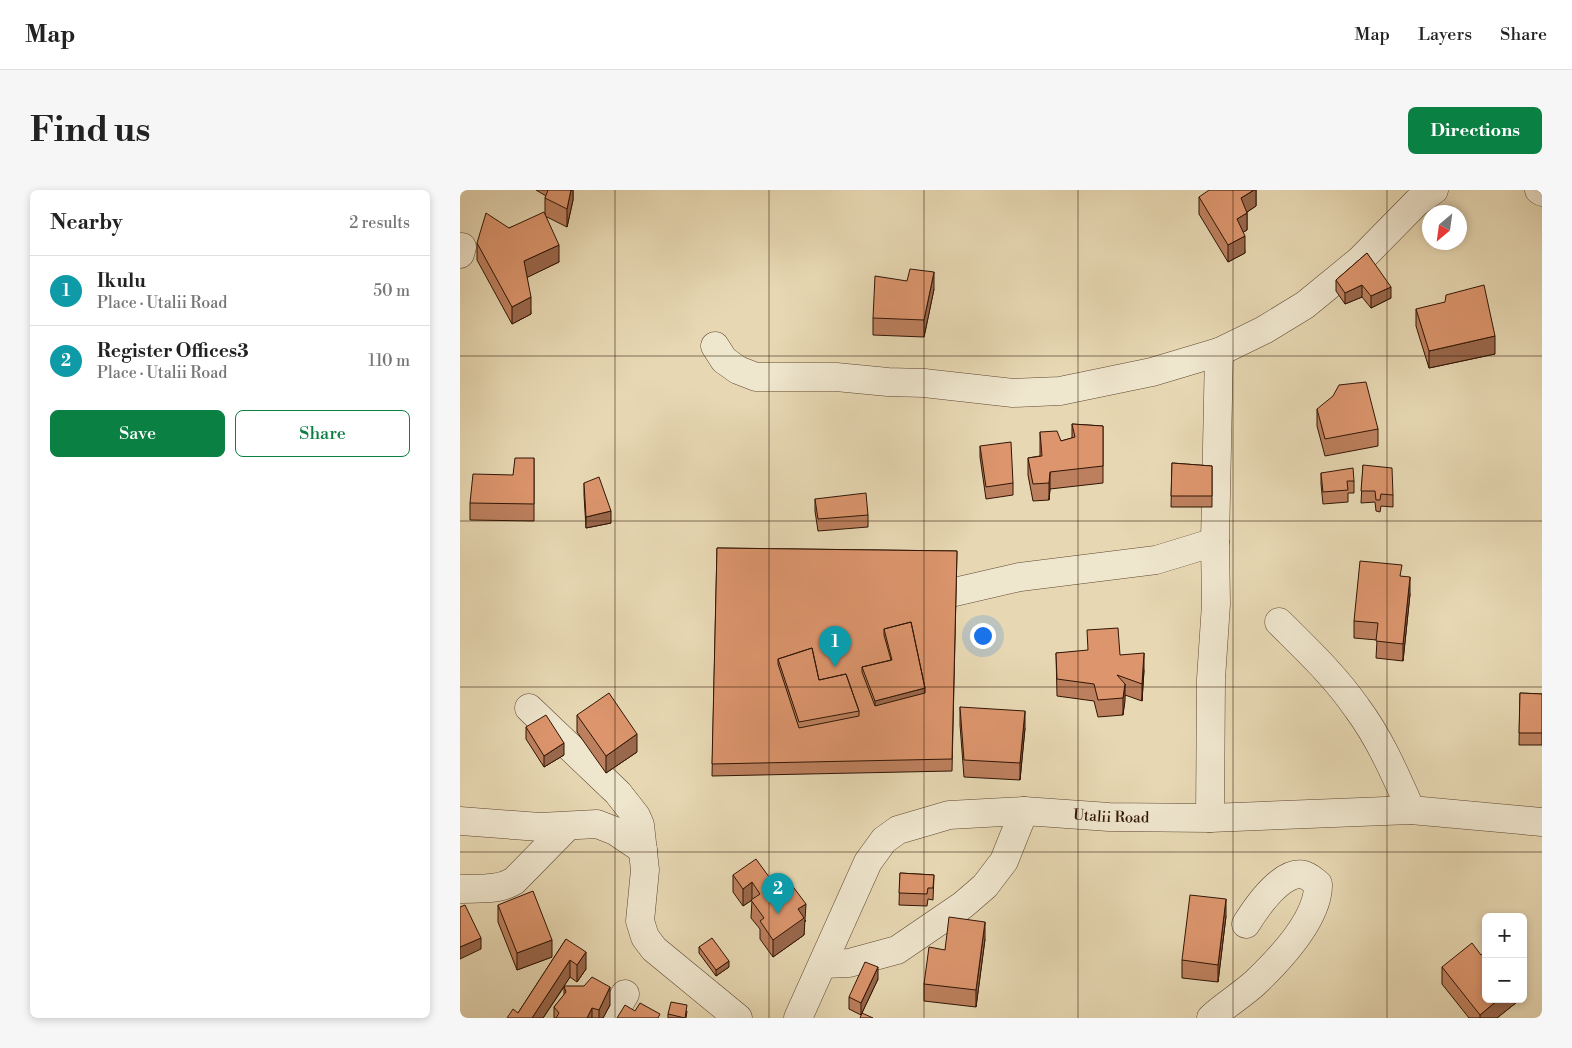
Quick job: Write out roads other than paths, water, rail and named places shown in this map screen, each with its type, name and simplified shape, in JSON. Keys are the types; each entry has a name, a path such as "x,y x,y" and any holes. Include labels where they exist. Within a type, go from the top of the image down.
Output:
{"street":[{"path":"715,346 724,360 738,370 756,378 836,377 924,383 1013,393 1060,391 1152,372 1219,352 1264,330 1304,305 1360,260 1417,202 1434,190"},
{"path":"1210,818 1211,679 1216,604 1215,542 1219,352"},
{"path":"894,606 1020,578 1156,560 1215,542"},
{"path":"1279,622 1318,661 1356,706 1388,758 1411,810"},
{"path":"529,708 618,793 629,807 640,825 644,850 645,870 640,921 645,937 654,949 728,1016"},
{"name":"Utalii Road","path":"806,1013 824,964 868,862 884,840 898,830 949,815 1024,811 1109,817 1210,818 1411,810 1542,822"},
{"path":"824,964 849,963 897,950 963,905 985,886 1004,861 1024,811"},
{"path":"460,821 566,828 597,824 606,827 644,850"},
{"path":"460,889 498,888 506,885 520,875 566,828"},
{"path":"1211,1018 1256,982 1290,946 1311,913 1318,897 1318,884 1305,875 1293,875 1279,884 1258,905 1246,924"},
{"path":"611,1018 624,994"}],"place":[{"name":"Ikulu","path":"835,667"},
{"name":"Register Offices3","path":"778,914"}]}
